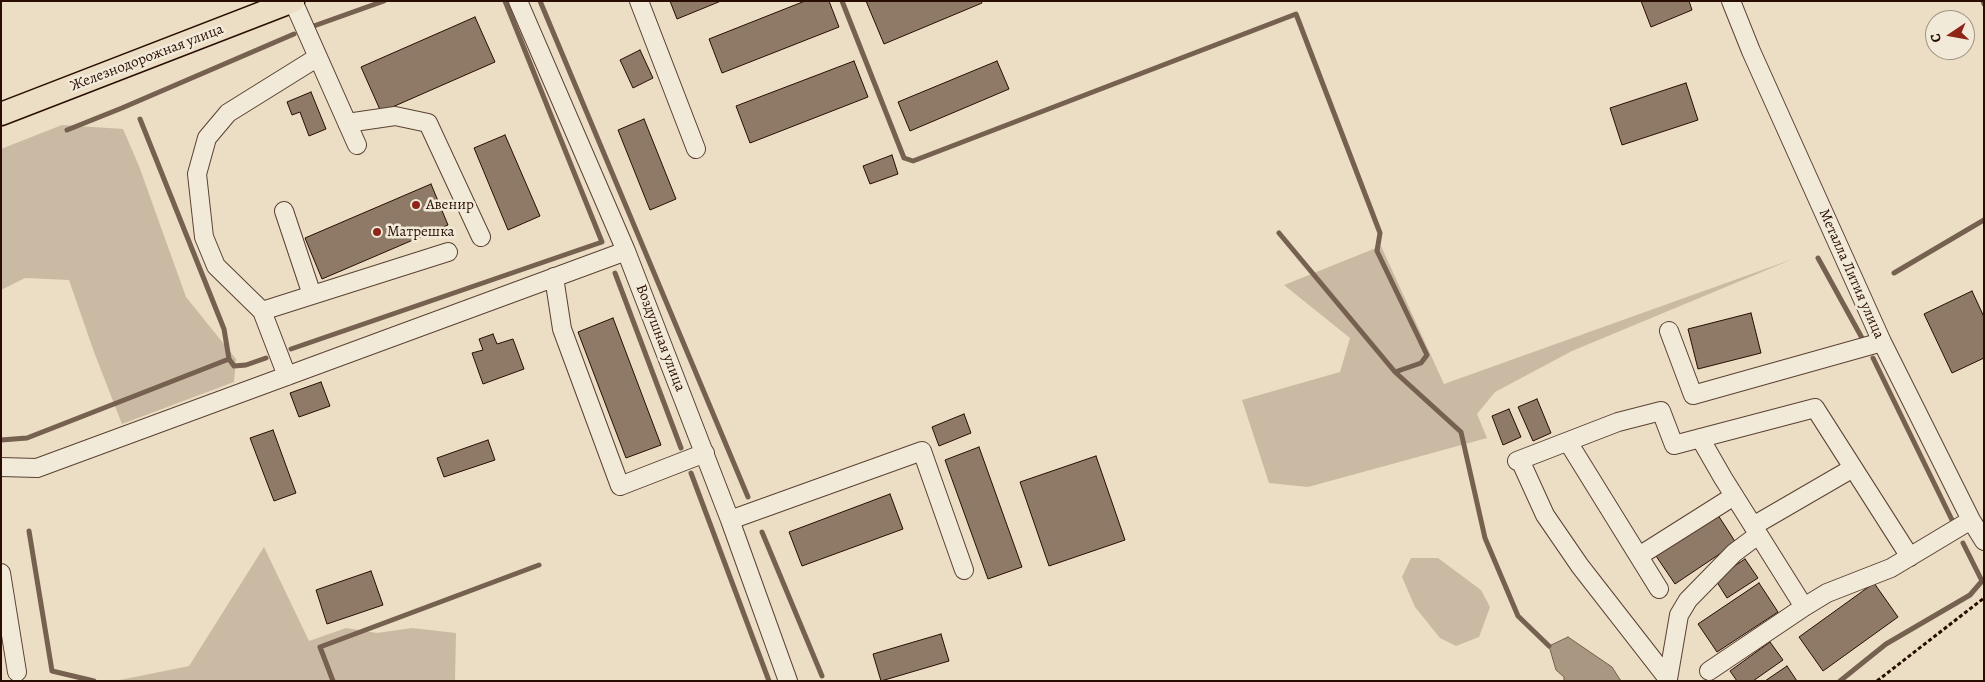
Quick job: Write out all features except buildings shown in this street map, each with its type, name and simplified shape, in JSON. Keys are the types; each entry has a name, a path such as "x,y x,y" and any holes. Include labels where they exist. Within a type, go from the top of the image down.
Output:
{"main road":[{"name":"Железнодорожная улица","path":"1,114 293,1"}],"street":[{"path":"293,1 357,146"},
{"name":"Воздушная улица","path":"518,1 626,251 730,520 788,681"},
{"path":"639,1 696,149"},
{"name":"Металла Лития улица","path":"1731,1 1755,60 1882,342 1971,520 1984,541"},
{"path":"287,376 262,311 216,266 204,237 198,174 207,138 228,113 318,57"},
{"path":"347,123 395,116 428,122 480,237"},
{"path":"284,211 312,296"},
{"path":"1,468 37,468 626,251"},
{"path":"262,311 448,252"},
{"path":"554,277 562,329 620,486 704,453"},
{"path":"1670,331 1693,395 1882,342"},
{"path":"1853,468 1756,530 1688,600 1679,615 1668,679 1580,566 1545,514 1519,460 1618,422 1661,411 1674,445 1815,408 1910,557"},
{"path":"1700,438 1804,607"},
{"path":"1568,442 1659,589"},
{"path":"730,520 922,451 964,570"},
{"path":"1639,556 1734,496"},
{"path":"1709,671 1827,593 1890,568 1971,520"},
{"path":"1,574 17,672"}],"path":[{"path":"1876,681 1984,598"}],"shaded area":[{"path":"62,125 123,129 139,166 186,297 236,359 234,382 122,424 69,280 25,278 1,290 1,149"},
{"path":"1381,246 1444,384 1793,259 1572,351 1495,392 1477,414 1487,438 1308,487 1269,483 1242,400 1340,372 1350,338 1284,285"},
{"path":"264,547 309,641 346,628 377,633 412,628 456,633 455,681 115,681 189,666"},
{"path":"1411,558 1438,558 1481,590 1490,607 1479,637 1456,646 1440,638 1415,607 1402,577"},
{"path":"1568,637 1612,667 1621,681 1564,681 1564,677 1556,670 1549,646"}],"waterway":[{"path":"311,27 384,1"},
{"path":"291,349 602,242 505,1"},
{"path":"540,1 748,497"},
{"path":"842,1 904,158 913,161 1296,14 1380,233 1377,251 1427,355 1421,363 1395,372"},
{"path":"67,130 294,34"},
{"path":"140,119 224,329 229,359 234,366 246,365 266,358"},
{"path":"1894,273 1984,220"},
{"path":"1279,233 1395,372 1461,432 1485,538 1518,616 1549,646"},
{"path":"1818,258 1862,338"},
{"path":"615,273 681,448"},
{"path":"1873,358 1953,522"},
{"path":"1,440 27,438 229,359"},
{"path":"691,473 769,681"},
{"path":"29,531 52,671 94,681"},
{"path":"762,532 822,676"},
{"path":"1840,681 1886,644 1970,595 1982,581 1963,543"},
{"path":"333,681 320,647 539,565"}],"place":[{"name":"Авенир","path":"416,205"},
{"name":"Матрешка","path":"377,232"}]}
